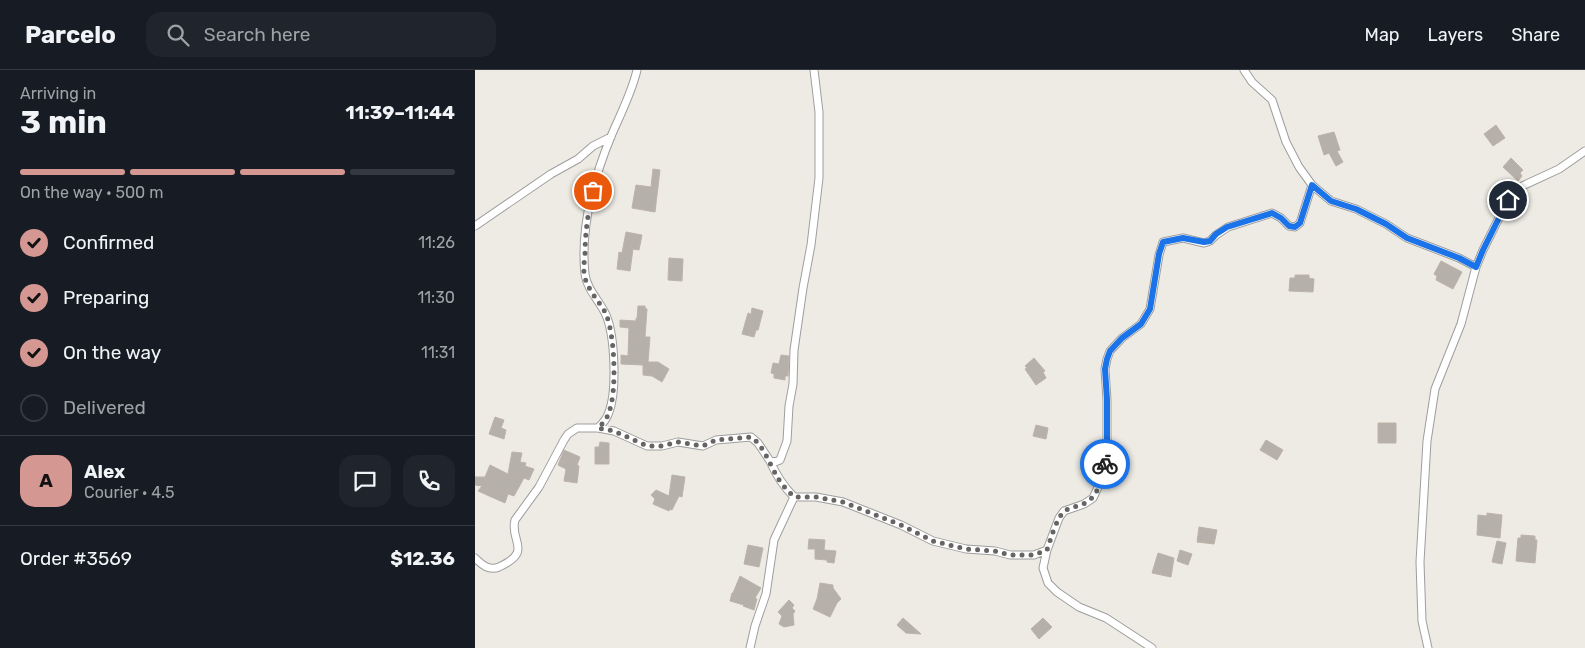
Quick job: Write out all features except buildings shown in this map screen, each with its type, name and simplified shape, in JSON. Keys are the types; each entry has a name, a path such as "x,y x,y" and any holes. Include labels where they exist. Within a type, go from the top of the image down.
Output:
{"street":[{"path":"598,428 605,421 611,407 612,342 605,313 585,278 587,219 598,171 637,70"},
{"path":"771,461 779,460 787,441 789,406 793,384 794,350 811,245 819,178 819,112 814,70"},
{"path":"1244,70 1252,82 1272,100 1286,142 1299,167 1312,185 1331,201 1356,209 1386,224 1407,238 1459,258 1476,267"},
{"path":"475,226 551,174 578,159 593,146 611,137"},
{"path":"1428,648 1422,621 1420,562 1427,441 1435,389 1461,324 1476,267 1508,200 1518,188 1559,169 1585,151"},
{"path":"1152,648 1107,618 1079,607 1057,592 1048,582 1043,568 1047,550 1063,511 1083,504 1093,498 1100,483 1107,457 1105,369 1107,359 1110,351 1122,338 1141,324 1150,309 1159,254 1163,242 1183,238 1204,242 1210,241 1216,234 1227,227 1272,213 1289,226 1295,227 1300,223 1312,185"},
{"path":"475,558 488,568 496,568 515,558 518,547 513,526 515,520 539,487 563,440 577,428 598,428 614,431 647,446 662,446 678,442 703,446 716,440 751,437 758,443 771,461 777,478 794,497 822,498 843,502 901,525 933,541 966,549 995,551 1010,555 1034,555 1047,550"},
{"path":"751,648 755,626 766,594 774,540 794,497"}],"way so far":[{"path":"593,191 587,219 585,278 609,323 613,366 611,407 605,421 598,428 606,428 647,446 662,446 678,442 703,446 716,440 751,437 758,443 771,461 777,478 794,497 827,498 843,502 901,525 933,541 966,549 995,551 1010,555 1034,555 1047,550 1063,511 1083,504 1093,498 1100,483 1105,464"}],"route":[{"path":"1105,464 1107,457 1105,369 1107,359 1110,351 1122,338 1141,324 1150,309 1159,254 1163,242 1183,238 1204,242 1210,241 1216,234 1227,227 1272,213 1289,226 1295,227 1300,223 1312,185 1331,201 1356,209 1386,224 1407,238 1459,258 1476,267 1508,200"}]}
